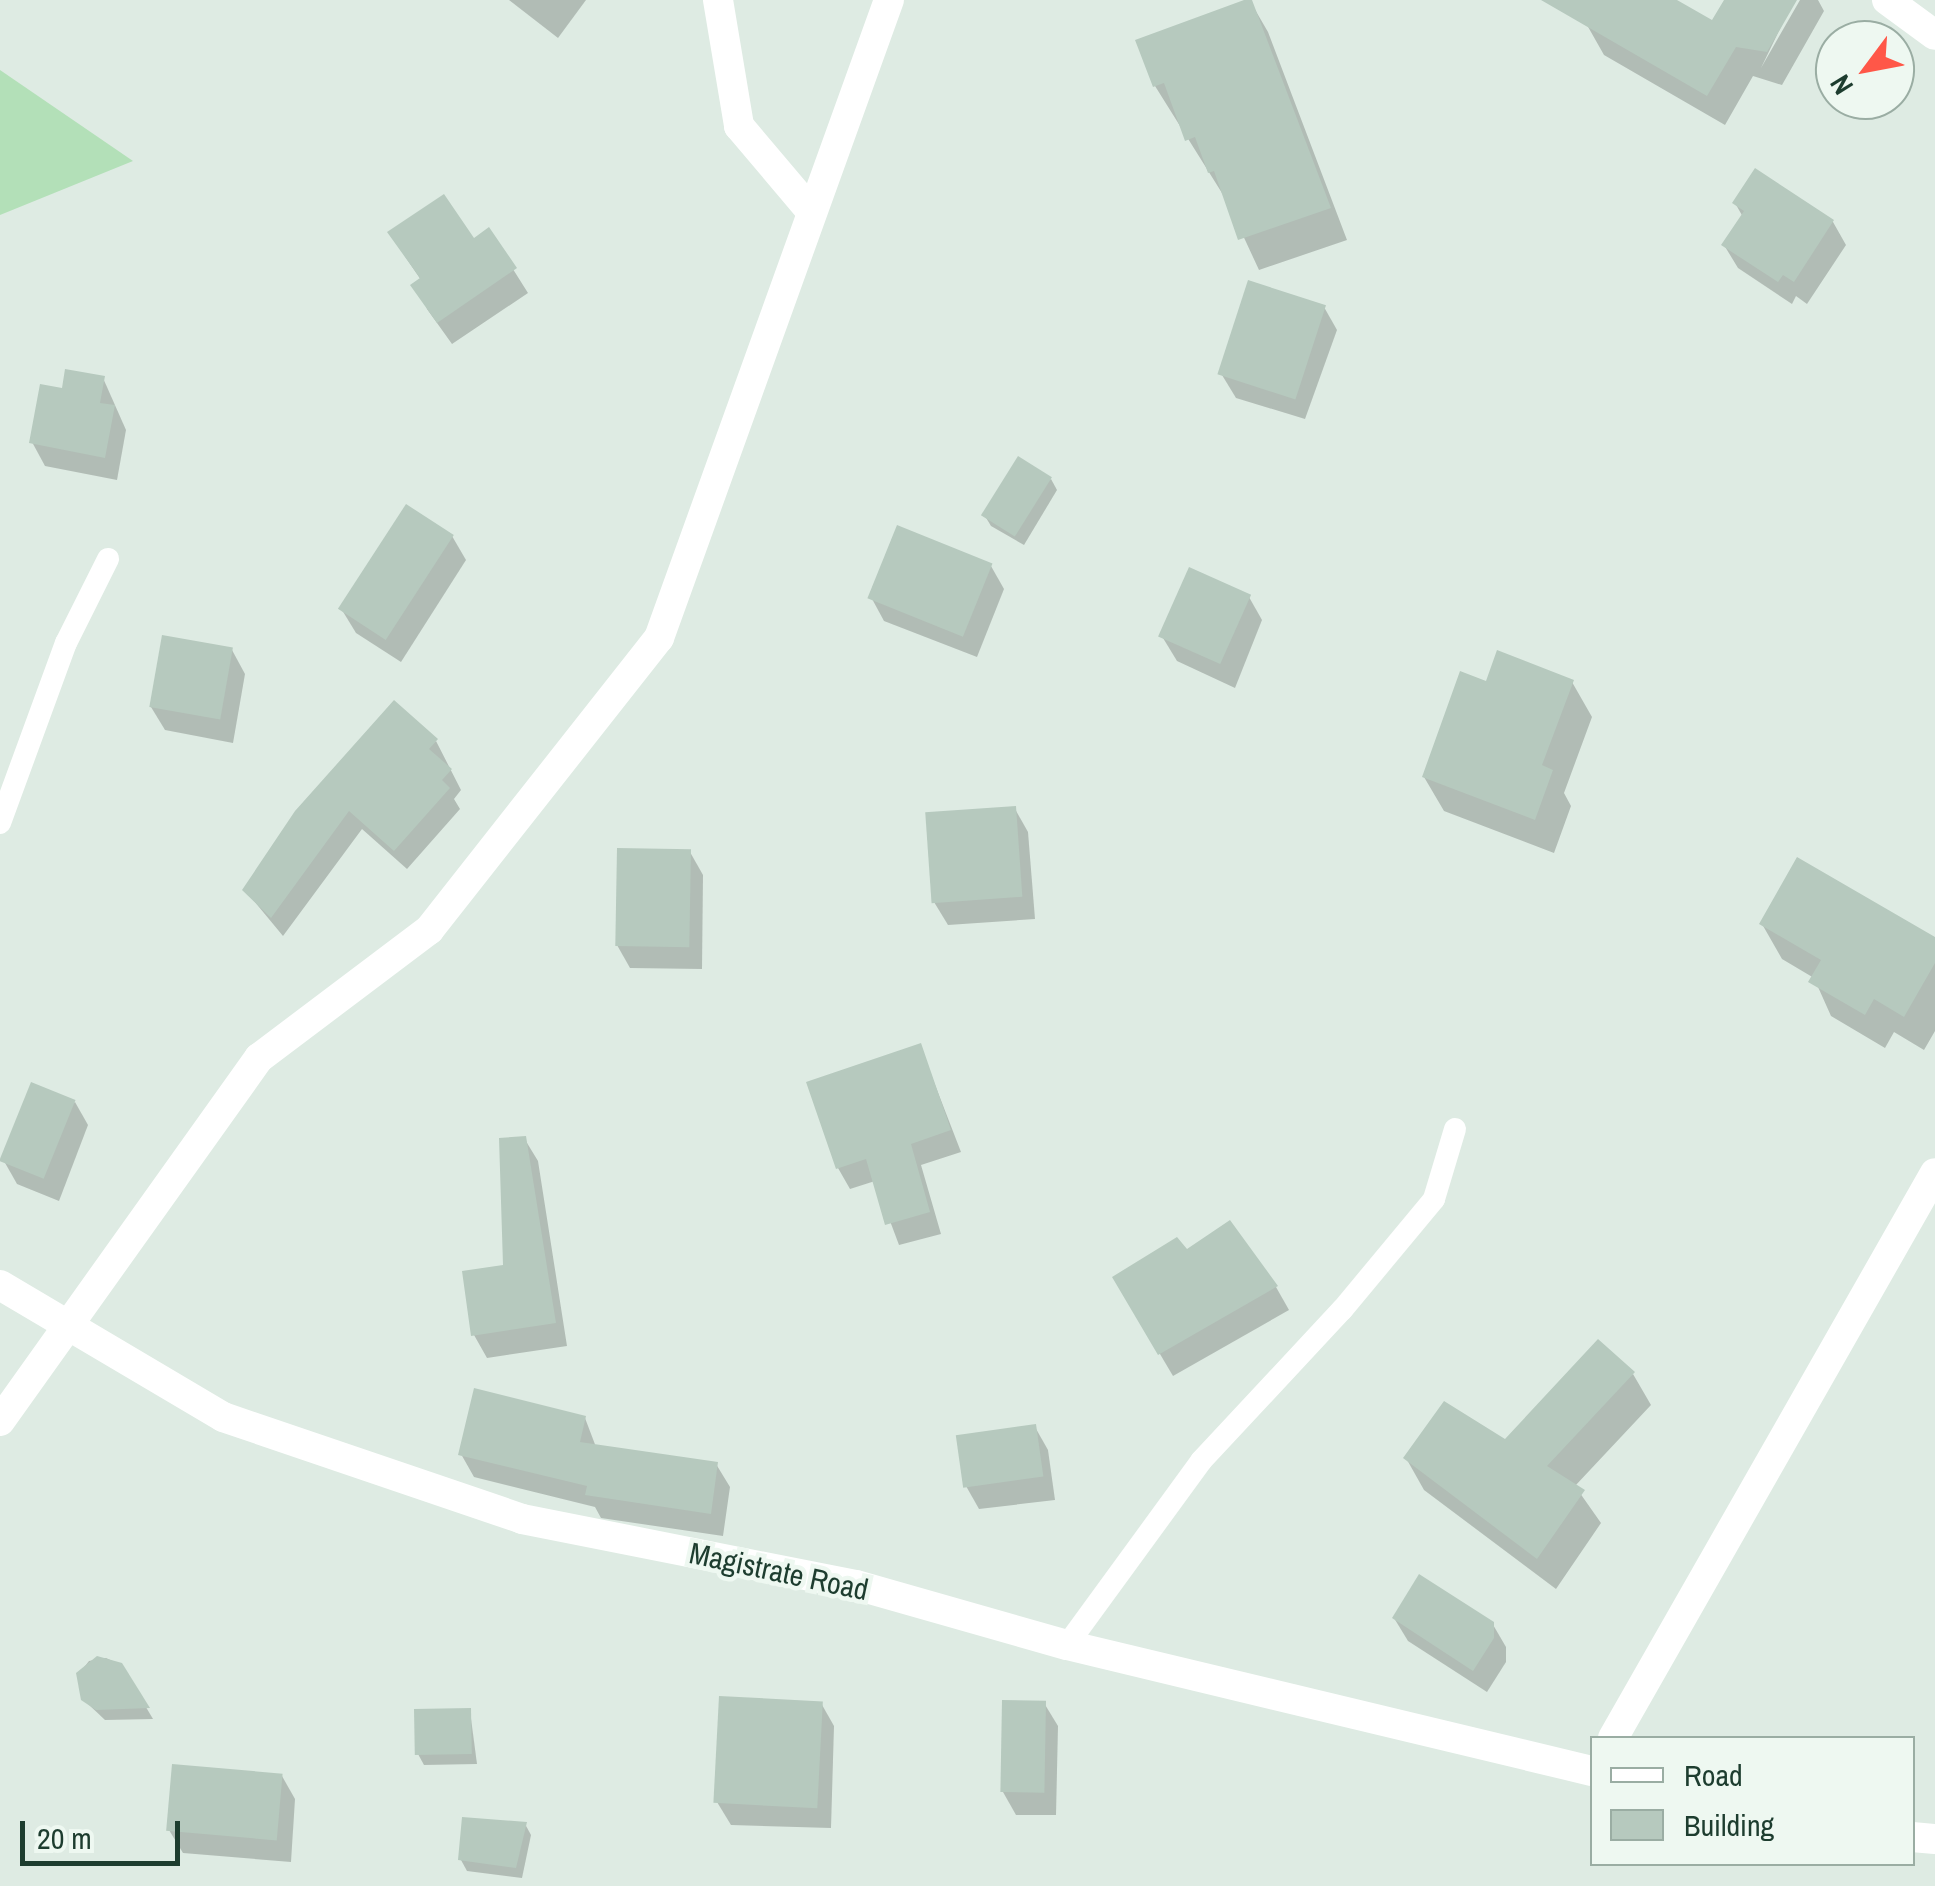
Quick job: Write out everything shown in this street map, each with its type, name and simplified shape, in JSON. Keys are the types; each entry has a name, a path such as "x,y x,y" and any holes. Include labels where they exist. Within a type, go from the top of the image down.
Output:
{"street":[{"path":"718,0 739,126 810,210"},
{"path":"0,1422 259,1058 429,930 659,638 888,0"},
{"path":"1887,0 1935,35"},
{"path":"1615,1736 1935,1173"},
{"name":"Magistrate Road","path":"0,1285 223,1418 522,1519 856,1585 1067,1646 1590,1771"}],"lane":[{"path":"0,823 66,643 108,559"},
{"path":"1067,1646 1201,1461 1342,1310 1434,1198 1456,1128"}],"green space":[{"path":"0,70 133,161 0,215"}],"building":[{"path":"1252,0 1331,208 1238,240 1214,171 1208,173 1195,137 1185,141 1164,83 1153,87 1135,40"},
{"path":"1541,0 1677,0 1712,20 1724,0 1797,0 1767,52 1736,47 1707,96"},
{"path":"1755,168 1834,220 1794,282 1783,275 1778,282 1721,245 1744,211 1732,203"},
{"path":"444,194 474,238 489,227 517,268 437,323 410,285 420,278 387,232"},
{"path":"1248,280 1326,305 1295,399 1217,374"},
{"path":"65,369 105,376 100,403 115,405 105,458 29,443 40,384 62,388"},
{"path":"1018,456 1052,477 1015,537 981,515"},
{"path":"406,504 454,535 386,640 338,609"},
{"path":"897,525 992,564 963,637 867,598"},
{"path":"1189,567 1251,595 1220,664 1158,636"},
{"path":"162,635 233,648 220,719 149,707"},
{"path":"1497,650 1574,680 1542,765 1553,770 1535,820 1422,777 1460,671 1486,681"},
{"path":"394,700 438,739 429,749 452,769 442,780 450,788 394,851 349,811 271,918 242,890 295,811"},
{"path":"1016,806 1022,897 932,903 925,812"},
{"path":"617,848 691,849 689,947 615,946"},
{"path":"1797,857 1935,937 1935,963 1904,1017 1874,999 1865,1015 1808,982 1821,960 1759,924"},
{"path":"921,1043 951,1130 911,1144 930,1212 885,1225 866,1159 836,1169 806,1082"},
{"path":"31,1082 76,1100 44,1179 0,1161"},
{"path":"526,1136 556,1323 471,1336 462,1271 503,1265 499,1138"},
{"path":"1230,1220 1278,1286 1158,1355 1112,1277 1177,1237 1187,1249"},
{"path":"1598,1339 1635,1372 1547,1466 1585,1490 1537,1559 1403,1458 1444,1401 1505,1439"},
{"path":"474,1388 586,1416 580,1442 718,1462 711,1514 585,1495 587,1486 458,1455"},
{"path":"1036,1424 1043,1476 963,1488 956,1435"},
{"path":"1419,1574 1494,1622 1494,1638 1473,1671 1392,1618"},
{"path":"97,1656 122,1663 150,1708 96,1710 81,1700 76,1673"},
{"path":"719,1696 823,1701 817,1808 713,1803"},
{"path":"1002,1700 1046,1701 1044,1793 1000,1792"},
{"path":"471,1708 472,1754 415,1755 414,1709"},
{"path":"172,1764 283,1774 277,1840 166,1831"},
{"path":"462,1817 527,1822 516,1868 458,1860"}]}
